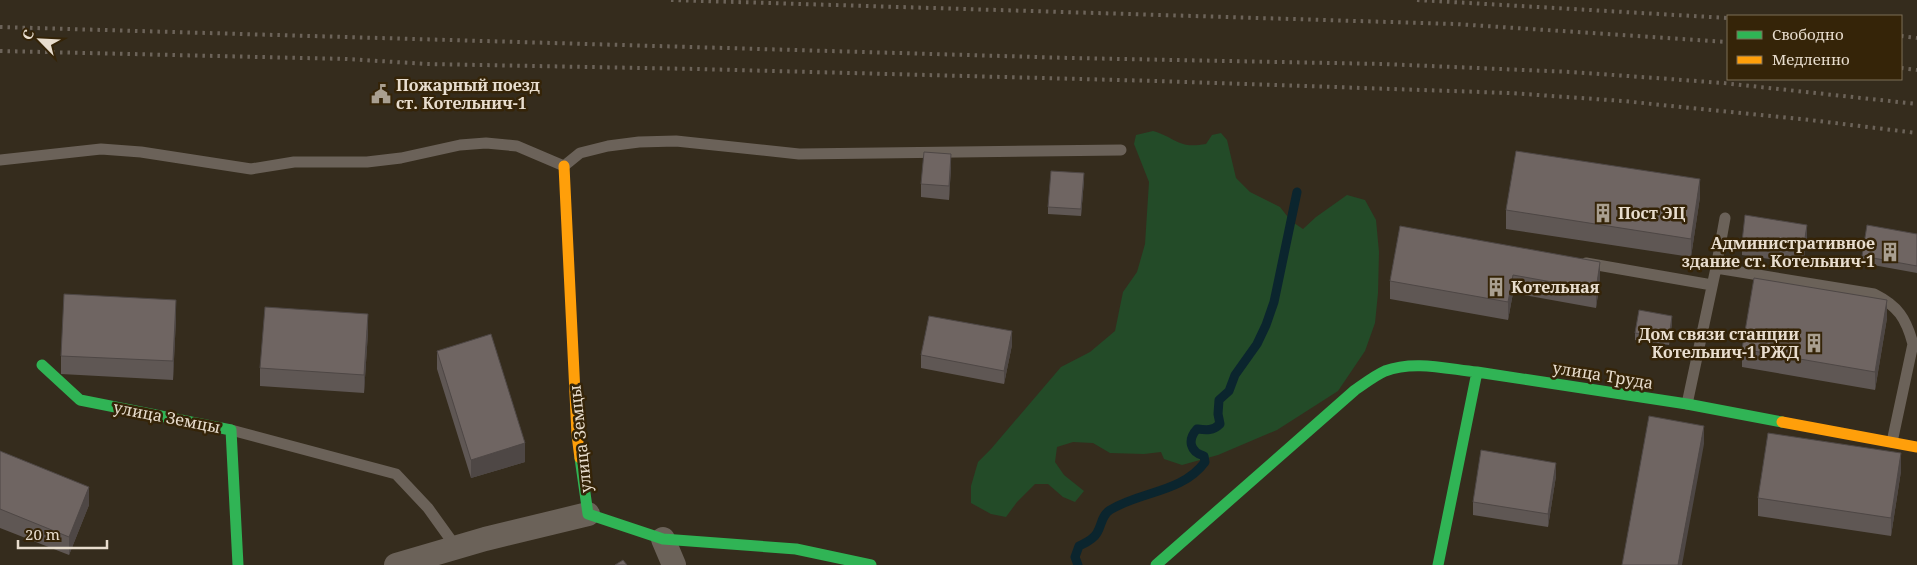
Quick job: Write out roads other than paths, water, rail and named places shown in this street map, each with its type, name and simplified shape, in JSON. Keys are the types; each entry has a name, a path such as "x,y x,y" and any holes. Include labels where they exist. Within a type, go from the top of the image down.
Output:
{"street":[{"name":"улица Земцы","path":"396,565 456,547 588,514 577,435 564,166"},
{"name":"улица Земцы","path":"42,365 80,400 230,430 238,565"},
{"name":"улица Труда","path":"1156,565 1355,390 1382,372 1415,365 1477,372 1687,404 1917,447"},
{"path":"1438,565 1477,372"},
{"path":"588,514 663,539 796,549 871,565"},
{"path":"663,539 674,565"}],"lane":[{"path":"0,160 101,150 141,152 251,169 294,162 367,162 401,158 460,145 486,143 517,146 564,166 580,153 608,146 639,142 676,141 799,154 1121,150"},
{"path":"1687,404 1726,218"},
{"path":"1574,261 1712,285"},
{"path":"1716,268 1874,294 1888,301 1903,317 1913,344 1892,442"},
{"path":"230,430 396,474 428,508 456,547"}],"waterway":[{"path":"1078,565 1075,557 1079,546 1089,541 1095,535 1107,512 1122,504 1185,480 1205,462 1204,456 1193,449 1192,437 1197,429 1212,429 1220,424 1218,414 1219,400 1229,391 1235,375 1257,344 1266,325 1274,302 1297,192"}],"railway":[{"path":"671,0 1455,24 1727,42"},
{"path":"1417,0 1727,18"},
{"path":"0,27 1071,58 1383,64 1571,72 1723,83 1917,104"},
{"path":"1902,36 1917,38"},
{"path":"0,51 347,59 427,64 1157,81 1510,93 1623,101 1917,133"},
{"path":"1902,68 1917,70"}],"place":[{"name":"Пожарный поезд ст. Котельнич-1","path":"381,94"},
{"name":"Пост ЭЦ","path":"1603,213"},
{"name":"Административное здание ст. Котельнич-1","path":"1890,252"},
{"name":"Котельная","path":"1496,287"},
{"name":"Дом связи станции Котельнич-1 РЖД","path":"1814,343"}]}
